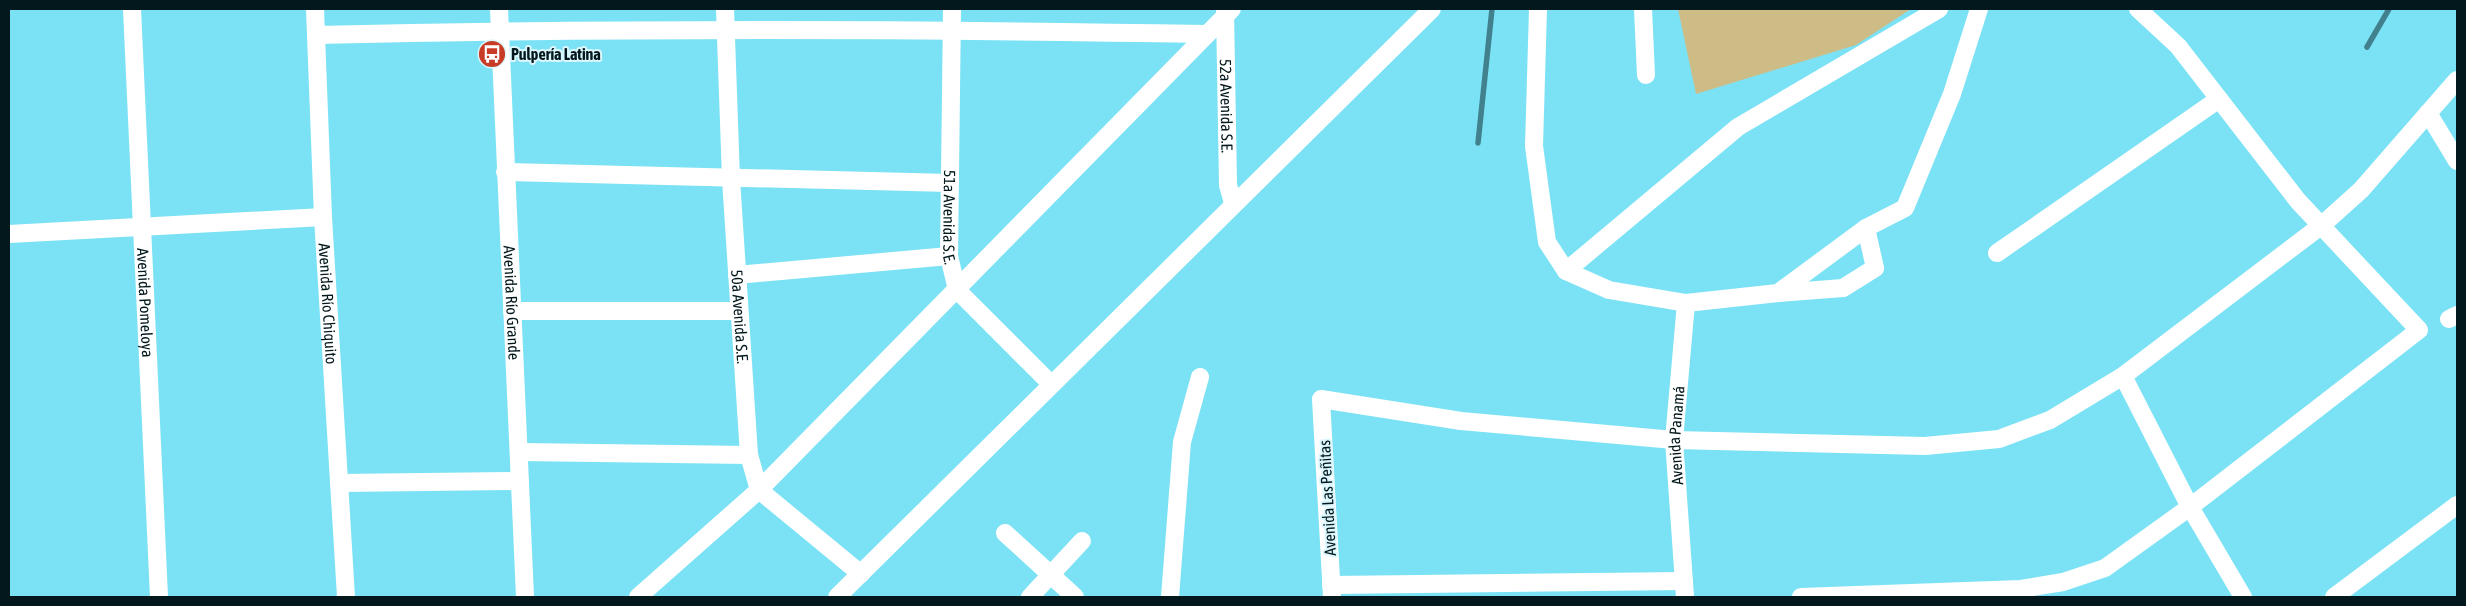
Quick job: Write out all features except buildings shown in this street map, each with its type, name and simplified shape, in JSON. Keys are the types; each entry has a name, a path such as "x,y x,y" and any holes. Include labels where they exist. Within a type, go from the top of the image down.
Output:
{"street":[{"name":"Avenida Pomeloya","path":"132,9 144,226 160,597"},
{"name":"Avenida Río Chiquito","path":"315,9 323,217 346,597"},
{"name":"Avenida Río Grande","path":"499,9 525,597"},
{"name":"50a Avenida S.E.","path":"725,9 731,179 749,455 759,490"},
{"name":"51a Avenida S.E.","path":"952,9 949,256 957,290"},
{"path":"837,597 1233,203 1432,9"},
{"path":"1538,9 1534,146 1547,242 1566,272 1609,290 1686,303 1843,288 1875,268 1866,228"},
{"path":"1643,9 1646,75"},
{"path":"1566,272 1738,127 1939,9"},
{"path":"1778,293 1866,228 1904,208 1952,94 1979,9"},
{"path":"1801,597 2022,589 2063,582 2105,568 2190,507 2419,330 2298,201 2178,46 2138,9"},
{"path":"638,597 759,490 957,290 1228,11"},
{"name":"52a Avenida S.E.","path":"1228,11 1228,185 1233,203"},
{"path":"316,35 725,29 952,29 1206,34"},
{"path":"1674,440 1925,446 1999,439 2050,420 2123,376 2322,225 2361,190 2457,80"},
{"path":"1997,253 2219,99"},
{"path":"2428,113 2457,161"},
{"path":"506,172 950,183"},
{"path":"9,234 323,217"},
{"path":"737,275 949,256"},
{"path":"957,290 1051,384"},
{"name":"Avenida Panamá","path":"1684,589 1674,440 1686,303"},
{"path":"512,311 739,310"},
{"path":"2123,376 2190,507 2243,597"},
{"path":"1170,597 1182,442 1200,377"},
{"name":"Avenida Las Peñitas","path":"1332,591 1321,398 1462,421 1674,440"},
{"path":"520,452 749,455"},
{"path":"339,483 520,481"},
{"path":"759,490 861,574"},
{"path":"2334,597 2457,505"},
{"path":"1005,533 1075,597"},
{"path":"1030,597 1082,541"},
{"path":"1332,591 1684,589"}],"shaded area":[{"path":"1678,9 1911,9 1856,45 1696,94"}],"waterway":[{"path":"1478,143 1492,9"},
{"path":"2367,47 2389,9"}],"place":[{"name":"Pulpería Latina","path":"492,54"}]}
